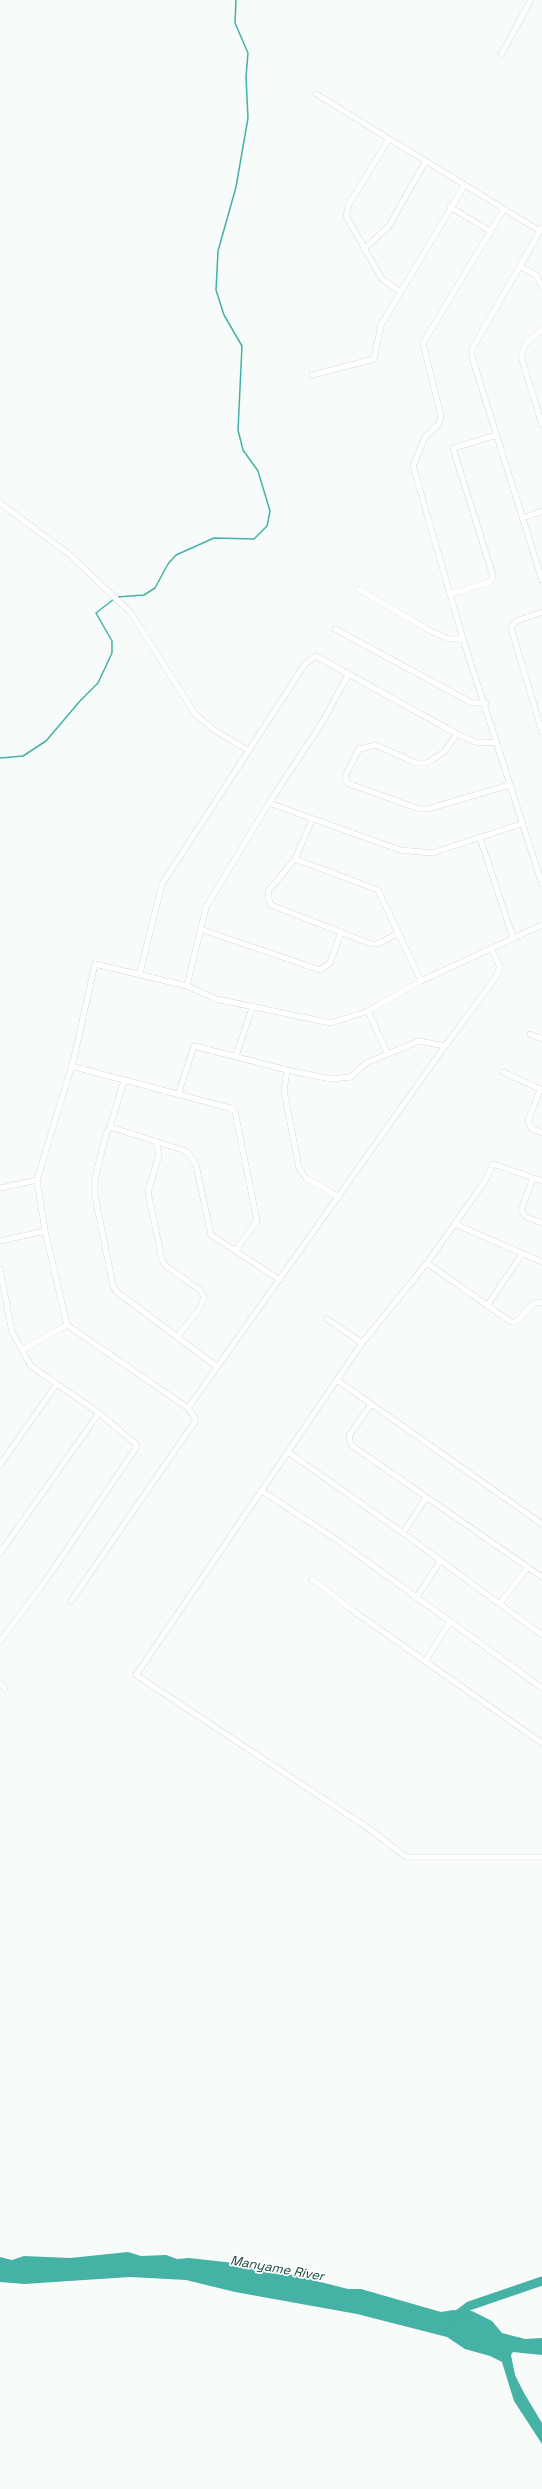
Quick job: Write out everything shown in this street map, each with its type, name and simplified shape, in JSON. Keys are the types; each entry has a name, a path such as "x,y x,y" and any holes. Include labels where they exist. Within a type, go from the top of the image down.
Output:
{"street":[{"path":"501,55 531,0"},
{"path":"316,94 464,186 541,229 521,267 472,349 472,357 542,580"},
{"path":"389,139 346,210 348,222 382,278 400,292"},
{"path":"364,249 389,226 425,162"},
{"path":"312,375 374,359 381,324 464,186"},
{"path":"450,207 490,231"},
{"path":"504,209 422,342 441,416 438,425 425,437 413,470 463,639 486,703 496,742 521,824 542,884"},
{"path":"521,267 536,275 542,287"},
{"path":"542,330 526,343 521,356 542,423"},
{"path":"450,594 490,582 493,576 454,448 497,435"},
{"path":"0,503 49,538 131,613 195,714 211,727 248,750"},
{"path":"523,518 542,511"},
{"path":"536,560 542,558"},
{"path":"358,589 429,630 448,639 463,639"},
{"path":"542,612 516,621 511,628 542,732"},
{"path":"335,629 472,703 486,703"},
{"path":"140,973 162,884 305,664 316,656 457,734 478,743 496,742"},
{"path":"187,986 206,907 268,803 323,720 349,673"},
{"path":"457,734 444,752 427,763 416,763 376,745 359,749 345,776 347,783 419,809 428,809 509,785"},
{"path":"268,803 312,820 406,851 436,853 521,824"},
{"path":"312,820 295,859 269,890 268,897 271,905 374,945 399,933"},
{"path":"480,838 513,938"},
{"path":"295,859 374,887 383,898 421,981"},
{"path":"71,1601 196,1420 188,1408 67,1325 45,1231 36,1180 71,1066 95,964 140,973 187,986 212,998 252,1008 331,1023 368,1011 421,981 542,924"},
{"path":"200,929 320,970 330,963 341,932"},
{"path":"188,1408 216,1366 280,1280 445,1046 496,977 500,967 491,948"},
{"path":"236,1056 252,1008"},
{"path":"368,1011 387,1053"},
{"path":"530,1034 542,1039"},
{"path":"178,1095 194,1046 287,1070 331,1079 348,1078 366,1063 419,1041 445,1046"},
{"path":"71,1066 230,1108 235,1112 256,1221 235,1251"},
{"path":"287,1070 284,1091 299,1168 306,1178 339,1198"},
{"path":"503,1072 541,1090 528,1121 531,1128 542,1133"},
{"path":"124,1080 110,1127 106,1134 98,1164 95,1191 113,1286 117,1292 216,1366"},
{"path":"110,1127 183,1150 193,1160 211,1235 280,1280"},
{"path":"156,1142 159,1155 148,1192 162,1260 166,1266 200,1290 204,1297 200,1308 177,1337"},
{"path":"542,1181 493,1164 485,1181 456,1224 427,1263 362,1343 136,1675 368,1828 406,1857 542,1857"},
{"path":"533,1178 521,1210 526,1217 542,1223"},
{"path":"0,1188 36,1180"},
{"path":"456,1224 542,1262"},
{"path":"0,1241 45,1231"},
{"path":"487,1306 522,1254"},
{"path":"427,1263 487,1306 514,1323 533,1304 539,1302 542,1303"},
{"path":"0,1269 12,1332 31,1366 56,1385 99,1413 132,1439 136,1448 44,1583 0,1641"},
{"path":"327,1319 362,1343"},
{"path":"22,1350 67,1325"},
{"path":"337,1380 542,1524"},
{"path":"0,1465 56,1385"},
{"path":"371,1404 349,1436 351,1445 542,1577"},
{"path":"0,1553 99,1413"},
{"path":"288,1452 441,1560 542,1635"},
{"path":"262,1491 340,1542 542,1688"},
{"path":"403,1533 426,1498"},
{"path":"416,1598 441,1560"},
{"path":"500,1603 528,1567"},
{"path":"312,1579 542,1743"},
{"path":"425,1661 450,1622"},
{"path":"0,1683 5,1688"}],"water":[{"path":"128,2252 141,2256 166,2255 177,2259 189,2258 234,2263 285,2273 348,2289 361,2289 441,2312 453,2310 472,2311 492,2321 502,2333 525,2339 542,2338 542,2355 513,2352 511,2355 515,2375 542,2423 542,2444 514,2401 502,2362 490,2356 465,2349 447,2337 357,2314 235,2292 186,2280 130,2277 24,2284 0,2282 0,2257 12,2260 24,2256 70,2258"}],"waterway":[{"path":"117,597 144,595 155,588 168,564 176,555 214,538 254,539 267,526 270,511 258,471 243,450 238,430 242,346 224,315 216,290 218,251 236,187 248,118 246,77 248,53 235,23 236,0"},
{"path":"0,758 23,756 46,741 80,701 98,683 112,653 112,641 96,613 114,599"},
{"path":"453,2318 469,2306 542,2281"}],"water label":[{"name":"Manyame River","path":"277,2269"}]}
